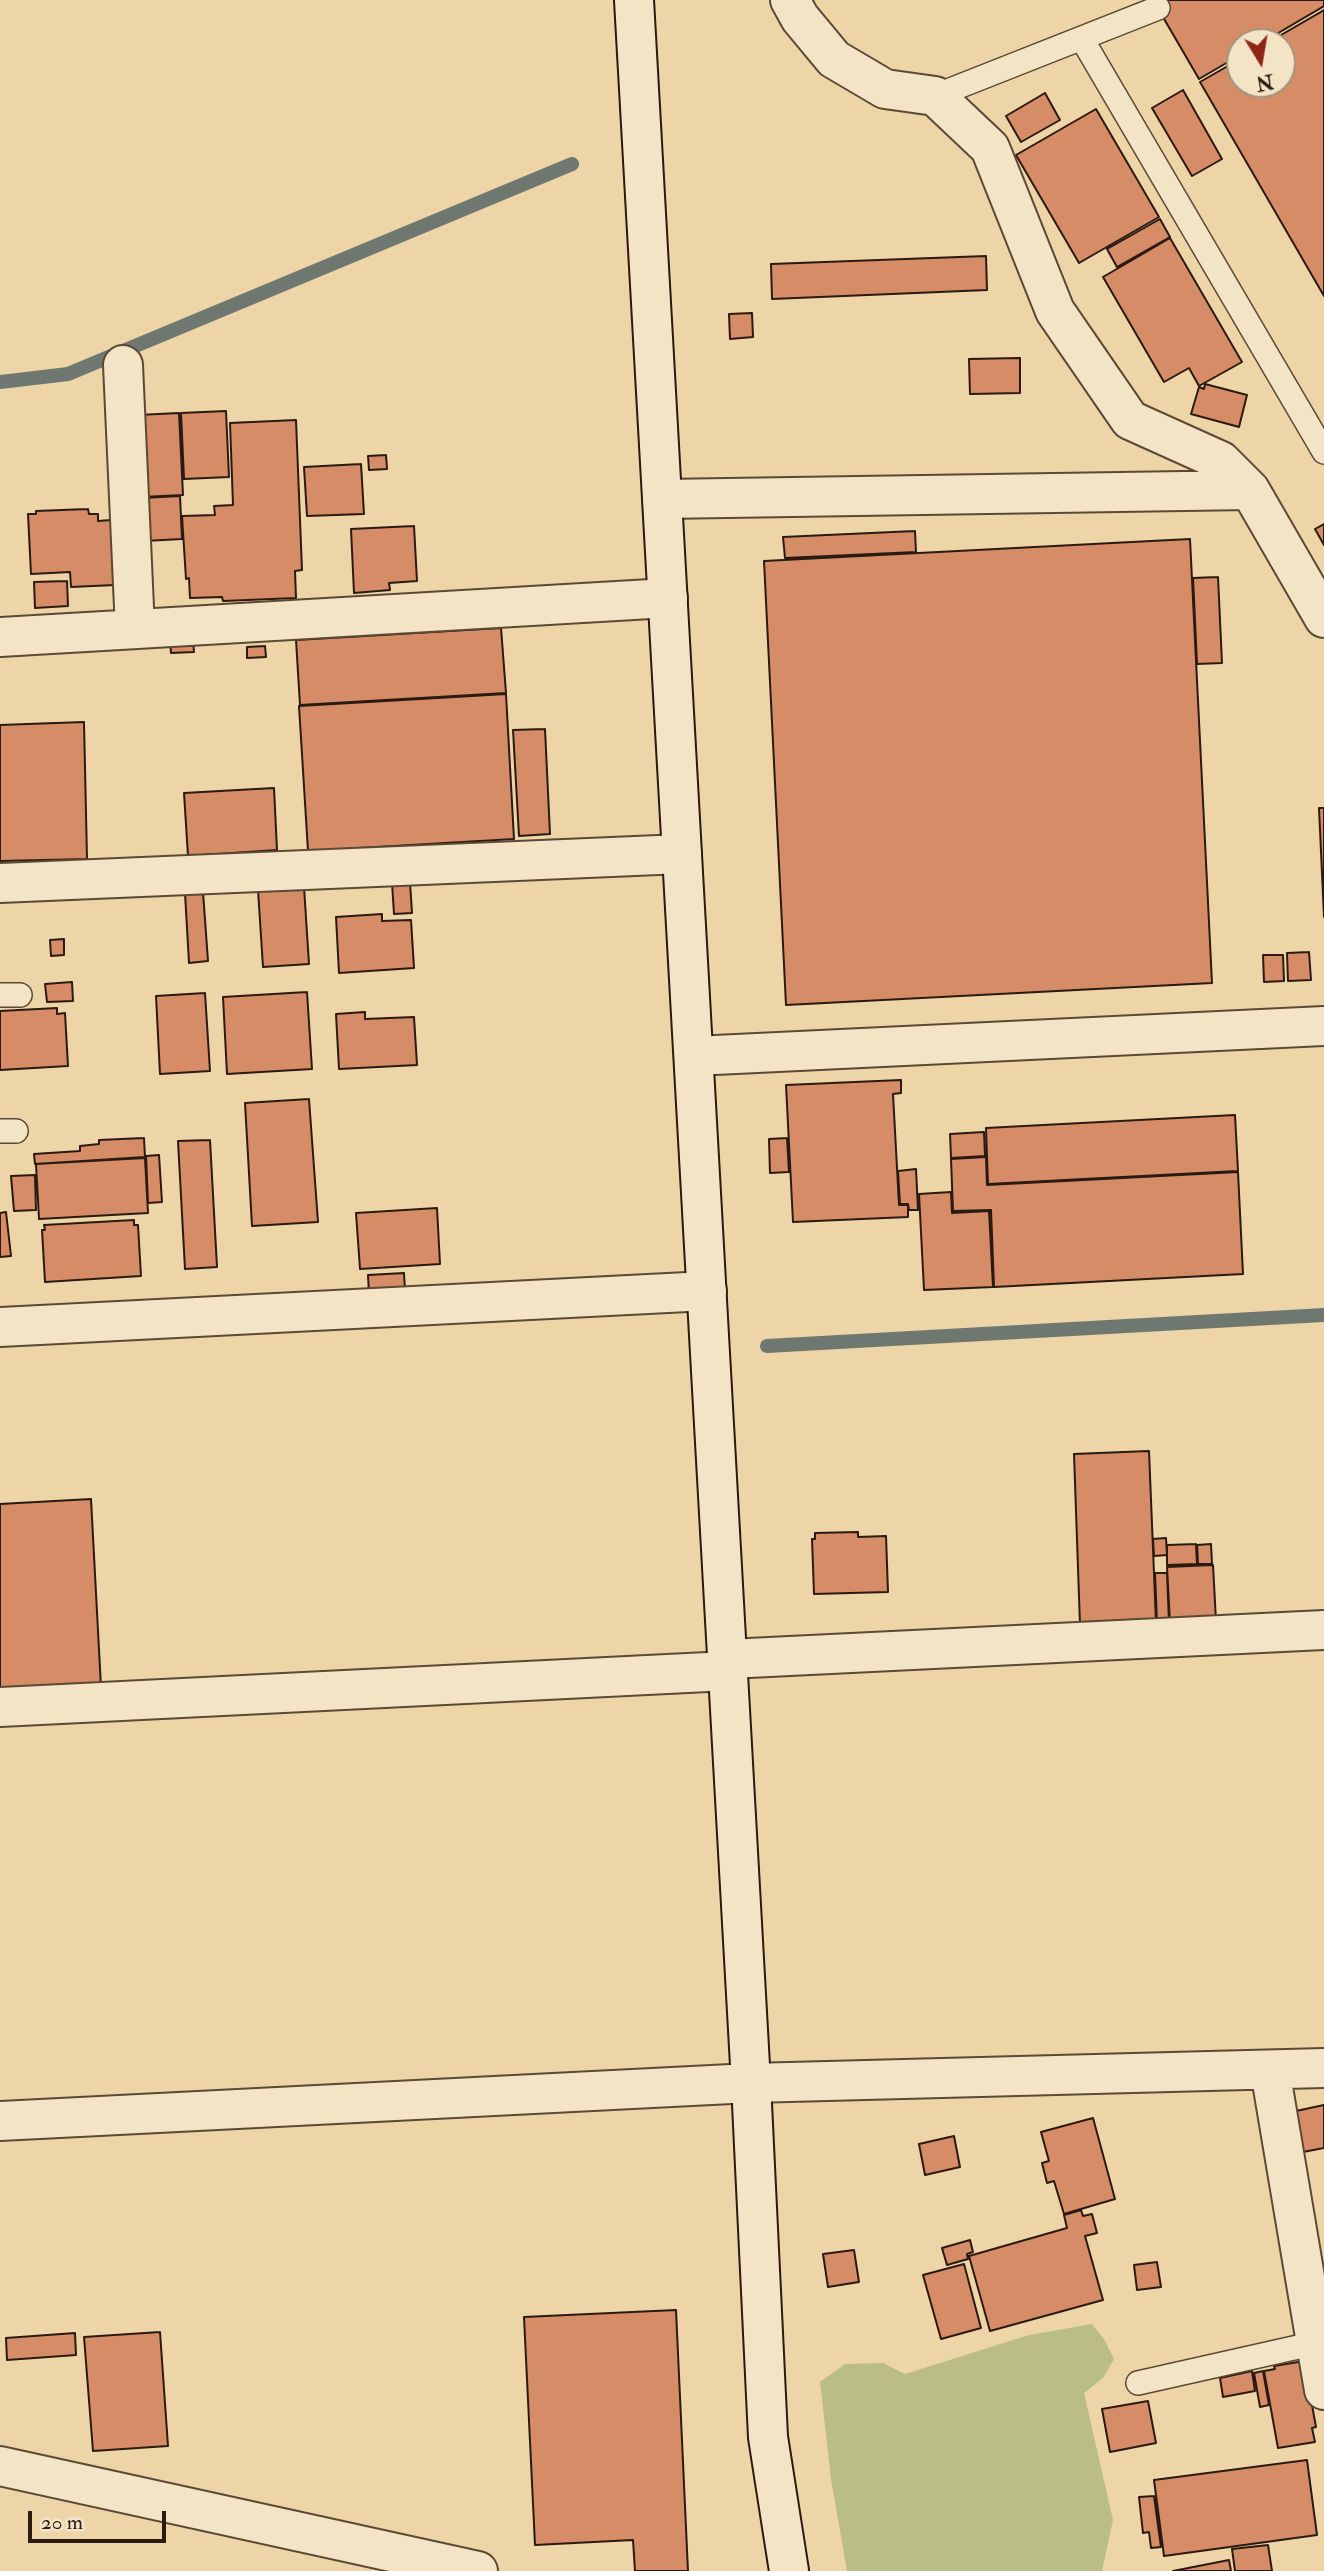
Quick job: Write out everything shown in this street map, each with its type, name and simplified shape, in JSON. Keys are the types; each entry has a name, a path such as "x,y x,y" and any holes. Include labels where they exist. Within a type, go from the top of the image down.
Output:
{"street":[{"path":"634,0 751,2083 768,2437 789,2571"},
{"path":"790,0 800,18 834,59 885,89 935,96 990,148 1055,311 1130,420 1222,461 1250,490 1324,618"},
{"path":"123,365 135,629"},
{"path":"663,499 1250,490"},
{"path":"0,636 668,598"},
{"path":"0,883 682,854"},
{"path":"694,1056 1324,1026"},
{"path":"0,1327 707,1291"},
{"path":"0,1707 1324,1630"},
{"path":"0,2121 751,2083 1324,2068"},
{"path":"1270,2070 1324,2390"},
{"path":"0,2466 478,2571"}],"lane":[{"path":"935,96 1158,8"},
{"path":"1082,39 1324,452"},
{"path":"1138,2383 1316,2343"}],"green space":[{"path":"1092,2324 1104,2339 1114,2359 1103,2378 1084,2393 1113,2520 1102,2571 847,2571 831,2479 820,2382 845,2364 883,2363 905,2374 1029,2335"}],"building":[{"path":"1153,0 1324,0 1324,6 1287,28 1226,28 1226,63 1199,79"},
{"path":"1324,10 1324,296 1200,82 1226,67 1226,98 1296,98 1296,28 1293,28"},
{"path":"1183,90 1222,159 1192,176 1152,108"},
{"path":"1045,93 1060,120 1021,142 1006,116"},
{"path":"1096,109 1159,217 1079,263 1016,155"},
{"path":"1160,219 1170,237 1117,267 1107,249"},
{"path":"1170,238 1242,362 1199,386 1189,368 1164,382 1103,277"},
{"path":"986,256 987,290 772,299 771,264"},
{"path":"752,313 753,337 730,339 729,314"},
{"path":"1020,358 1020,393 970,394 969,359"},
{"path":"1205,384 1247,395 1239,427 1191,414 1199,387 1204,389"},
{"path":"226,411 229,477 184,479 181,413"},
{"path":"179,413 183,495 142,497 138,415"},
{"path":"296,420 302,570 295,571 296,598 223,601 222,597 190,598 189,578 186,579 182,516 215,515 214,506 233,505 230,423"},
{"path":"386,455 387,469 369,470 368,456"},
{"path":"361,464 364,514 307,516 304,467"},
{"path":"180,496 182,539 144,541 142,498"},
{"path":"88,509 89,514 98,514 98,521 111,520 115,585 71,587 70,572 31,574 28,514 36,514 36,511"},
{"path":"1324,524 1324,545 1315,529"},
{"path":"414,526 417,581 389,583 390,590 354,593 351,529"},
{"path":"915,531 916,552 785,558 783,537"},
{"path":"1190,539 1212,983 786,1005 764,561"},
{"path":"1218,577 1222,663 1197,664 1193,578"},
{"path":"67,581 68,606 35,608 34,582"},
{"path":"501,628 506,693 300,705 296,640"},
{"path":"193,641 194,652 171,653 170,642"},
{"path":"265,646 266,657 247,658 247,647"},
{"path":"506,694 514,839 308,851 299,706"},
{"path":"84,722 87,859 0,861 0,725"},
{"path":"545,729 550,834 519,836 513,730"},
{"path":"274,788 277,850 188,856 184,793"},
{"path":"1319,808 1324,808 1324,917"},
{"path":"410,882 412,913 394,914 392,883"},
{"path":"304,887 309,964 263,967 258,890"},
{"path":"203,892 208,961 189,963 185,893"},
{"path":"382,914 382,921 411,920 414,968 339,973 336,917"},
{"path":"64,939 64,955 51,956 50,940"},
{"path":"1309,952 1311,980 1288,981 1287,953"},
{"path":"1263,955 1283,955 1284,981 1264,982"},
{"path":"72,982 73,1001 47,1002 45,984"},
{"path":"307,992 312,1069 227,1074 223,997"},
{"path":"205,993 210,1071 160,1074 156,996"},
{"path":"57,1008 57,1014 65,1013 68,1066 0,1070 0,1011"},
{"path":"365,1012 365,1019 414,1017 417,1065 339,1069 336,1014"},
{"path":"901,1080 901,1093 893,1094 899,1205 908,1205 908,1217 793,1222 786,1085"},
{"path":"309,1099 318,1222 252,1226 245,1103"},
{"path":"1235,1115 1238,1171 988,1184 986,1128"},
{"path":"984,1132 985,1156 951,1158 950,1134"},
{"path":"144,1138 145,1157 35,1164 34,1154 80,1151 80,1146 99,1144 99,1140"},
{"path":"787,1138 789,1172 770,1173 769,1139"},
{"path":"210,1140 217,1267 185,1269 178,1141"},
{"path":"159,1155 162,1202 148,1203 146,1156"},
{"path":"986,1157 987,1185 1238,1172 1243,1274 994,1287 991,1210 953,1211 951,1159"},
{"path":"145,1158 148,1213 39,1219 36,1164"},
{"path":"916,1169 918,1210 909,1210 908,1204 900,1204 898,1171"},
{"path":"35,1175 36,1210 14,1211 11,1176"},
{"path":"951,1192 952,1213 989,1211 993,1287 924,1290 919,1194"},
{"path":"437,1208 440,1264 360,1269 356,1213"},
{"path":"6,1212 11,1256 0,1257 0,1213"},
{"path":"134,1220 134,1225 138,1225 141,1276 45,1282 44,1225"},
{"path":"404,1273 405,1291 369,1294 368,1275"},
{"path":"1149,1451 1156,1622 1080,1625 1074,1454"},
{"path":"91,1499 101,1687 0,1692 0,1504"},
{"path":"858,1532 858,1537 886,1536 888,1592 814,1594 812,1539 815,1539 815,1533"},
{"path":"1166,1538 1167,1555 1154,1556 1153,1539"},
{"path":"1196,1544 1197,1564 1167,1565 1167,1545"},
{"path":"1211,1544 1212,1564 1198,1564 1197,1545"},
{"path":"1213,1565 1216,1621 1170,1623 1167,1567"},
{"path":"1155,1573 1167,1573 1169,1622 1157,1623"},
{"path":"1324,2105 1324,2148 1303,2152 1296,2111"},
{"path":"1093,2118 1115,2199 1064,2214 1054,2181 1047,2183 1042,2163 1049,2161 1041,2132"},
{"path":"954,2136 960,2167 925,2175 919,2144"},
{"path":"1081,2210 1083,2216 1092,2214 1097,2233 1085,2236 1103,2300 990,2331 969,2256 1067,2228 1064,2215"},
{"path":"970,2240 973,2252 967,2254 968,2259 947,2265 942,2248"},
{"path":"854,2250 859,2282 828,2287 823,2254"},
{"path":"1157,2262 1161,2287 1137,2290 1134,2265"},
{"path":"964,2264 981,2328 941,2339 923,2275"},
{"path":"676,2310 688,2571 635,2571 633,2540 535,2545 524,2317"},
{"path":"160,2332 168,2446 93,2451 84,2337"},
{"path":"75,2333 76,2355 7,2360 6,2338"},
{"path":"1304,2361 1316,2427 1312,2428 1315,2442 1278,2448 1264,2371 1275,2369 1274,2366"},
{"path":"1252,2371 1255,2391 1223,2397 1220,2378"},
{"path":"1263,2371 1269,2405 1260,2407 1254,2373"},
{"path":"1148,2401 1156,2443 1110,2452 1102,2409"},
{"path":"1307,2460 1317,2535 1164,2556 1154,2480"},
{"path":"1154,2496 1161,2547 1151,2548 1149,2532 1143,2533 1139,2497"},
{"path":"1268,2545 1272,2571 1235,2571 1232,2549"},
{"path":"1229,2560 1231,2571 1173,2571"}],"waterway":[{"path":"0,382 68,374 572,164"},
{"path":"767,1346 1324,1315"}]}
